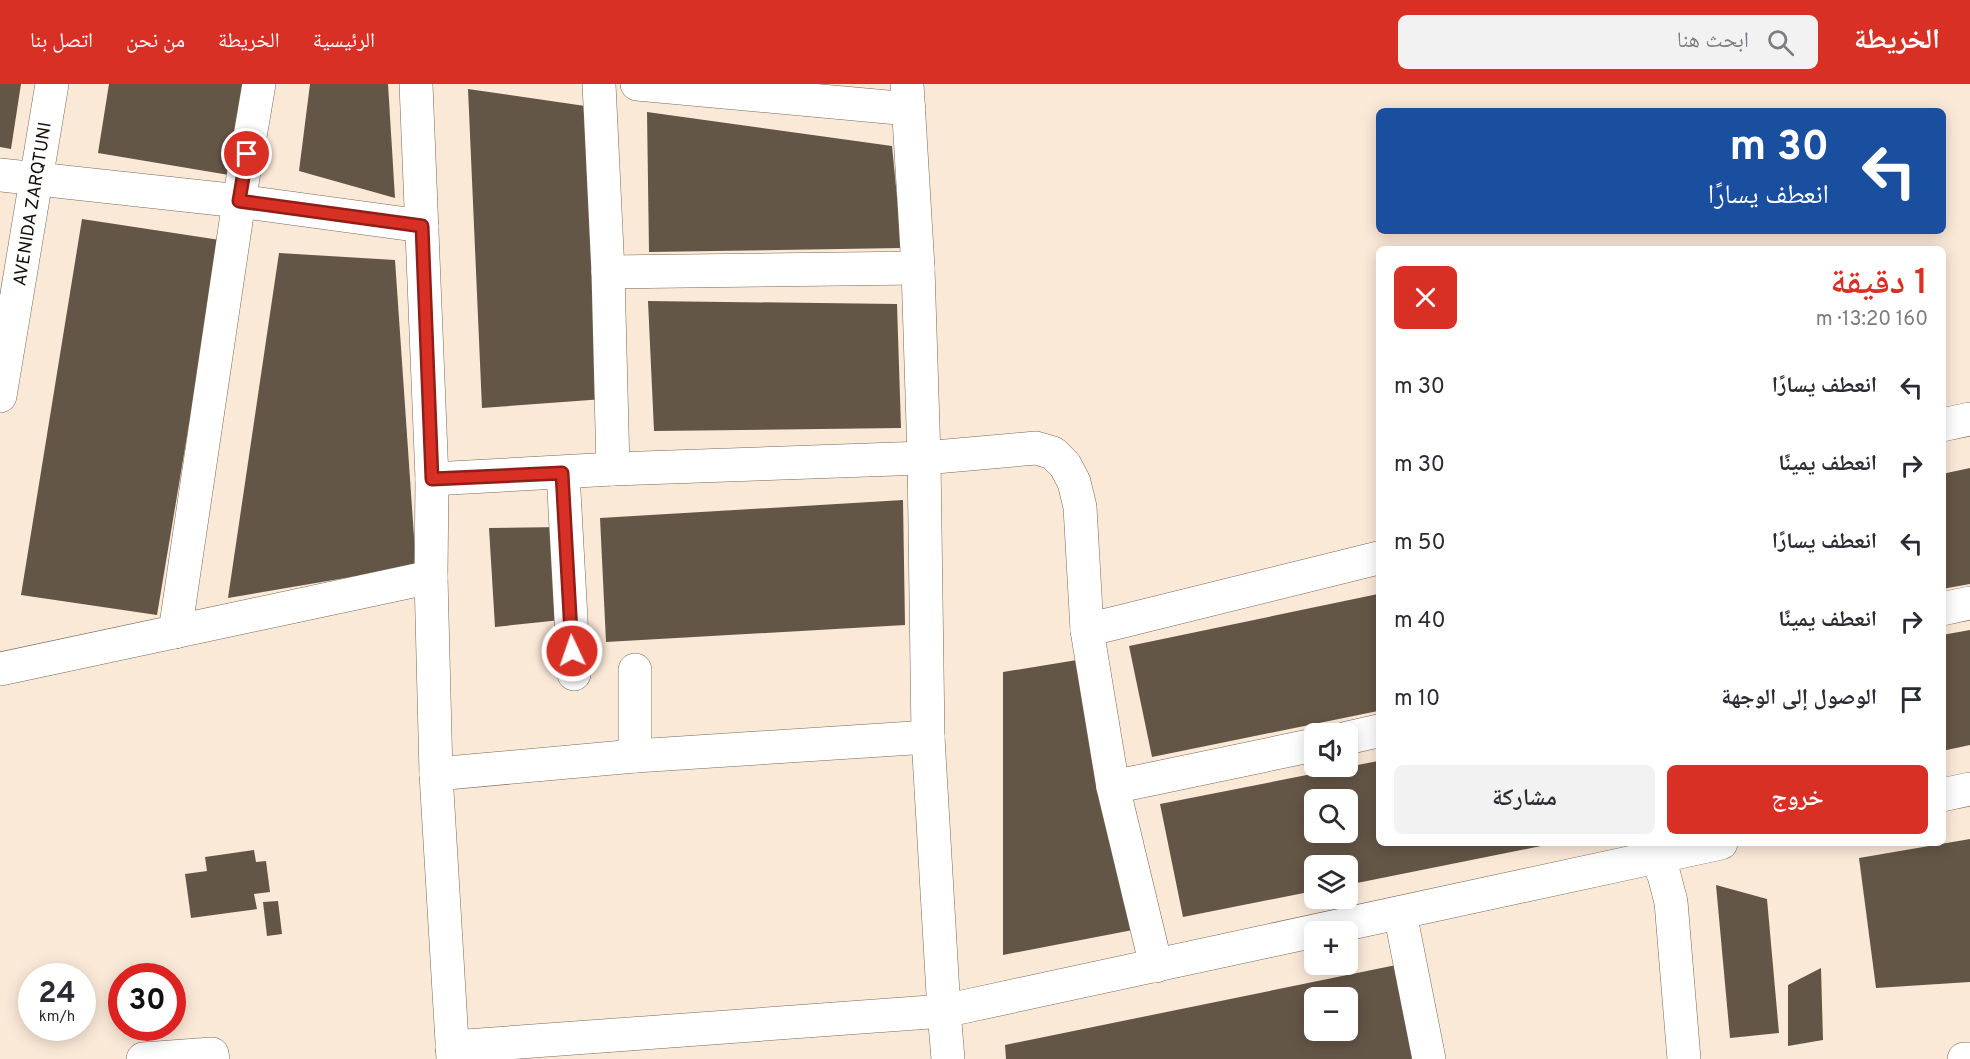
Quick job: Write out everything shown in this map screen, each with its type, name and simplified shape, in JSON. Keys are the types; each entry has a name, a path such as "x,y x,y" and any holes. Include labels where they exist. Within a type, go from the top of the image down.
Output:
{"street":[{"name":"AVENIDA ZARQTUNI","path":"0,396 3,362 52,84"},
{"path":"175,632 239,201 259,84"},
{"path":"416,84 432,479 431,577 436,774 453,1053 944,1011 1400,913 1654,850 1692,846"},
{"path":"599,84 608,272 613,469"},
{"path":"637,84 908,97 918,268 924,458 928,737 948,1059"},
{"path":"0,175 239,201 422,226"},
{"path":"608,272 918,268"},
{"path":"1946,424 1970,419"},
{"path":"432,479 613,469 924,458 1036,447 1053,453 1065,465 1074,482 1080,507 1087,630 1113,787 1156,966"},
{"path":"562,473 574,674"},
{"path":"1087,630 1376,558"},
{"path":"0,669 431,577"},
{"path":"1946,608 1970,603"},
{"path":"635,670 635,756"},
{"path":"1358,736 1376,731"},
{"path":"436,774 635,756 928,737"},
{"path":"1113,787 1304,747"},
{"path":"1946,794 1970,789"},
{"path":"1654,850 1671,902 1684,1059"},
{"path":"1400,913 1429,1059"},
{"path":"143,1059 212,1054 213,1059"},
{"path":"1964,1059 1970,1059"}],"building":[{"path":"0,84 21,84 11,149 0,147"},
{"path":"109,84 250,84 235,176 98,153"},
{"path":"310,84 388,84 395,198 299,171"},
{"path":"468,89 592,107 604,399 482,408"},
{"path":"647,112 892,146 902,248 649,252"},
{"path":"82,219 220,240 157,615 21,595"},
{"path":"279,253 395,260 416,566 228,598"},
{"path":"648,301 897,304 901,428 654,431"},
{"path":"1970,468 1970,584 1946,588 1946,473"},
{"path":"903,500 905,625 606,642 600,518"},
{"path":"562,527 561,620 495,627 489,528"},
{"path":"1376,594 1376,711 1319,723 1304,723 1304,726 1152,757 1129,646"},
{"path":"1970,630 1970,745 1946,750 1946,634"},
{"path":"1083,659 1138,929 1003,955 1003,672"},
{"path":"1376,761 1376,846 1541,846 1358,883 1358,855 1304,855 1304,893 1183,917 1160,804 1304,776 1358,777 1358,765"},
{"path":"1970,839 1970,982 1876,988 1859,858 1929,846 1946,846 1946,843"},
{"path":"254,850 256,862 266,861 270,892 254,894 257,909 191,918 185,874 207,871 205,857"},
{"path":"1716,885 1767,899 1779,1033 1730,1038"},
{"path":"278,901 282,934 267,936 263,902"},
{"path":"1401,964 1415,1059 1006,1059 1005,1045 1347,975 1358,975 1358,973"},
{"path":"1821,968 1823,1040 1788,1046 1788,985"}],"route":[{"path":"247,154 239,201 422,226 432,479 562,473 572,651"}]}
